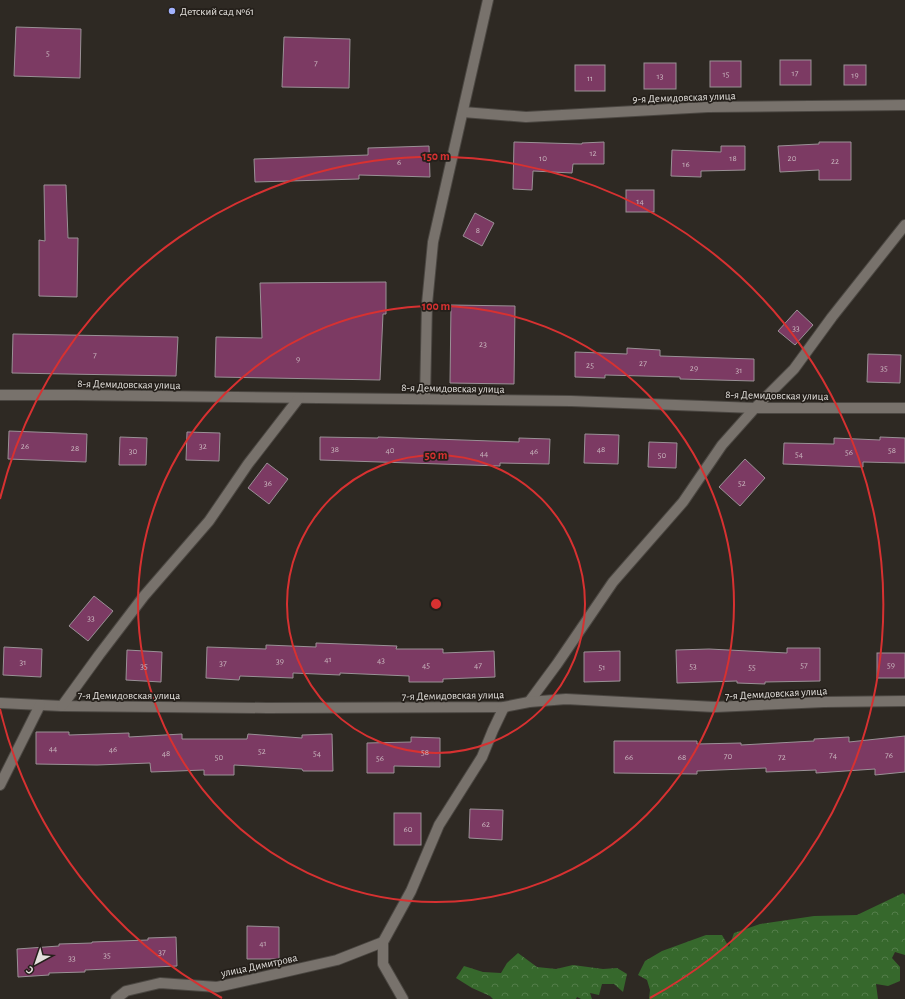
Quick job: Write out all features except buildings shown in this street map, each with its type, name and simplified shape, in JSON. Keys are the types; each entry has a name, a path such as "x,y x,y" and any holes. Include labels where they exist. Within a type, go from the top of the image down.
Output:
{"street":[{"path":"425,399 426,304 433,242 488,0"},
{"name":"9-я Демидовская улица","path":"463,112 526,117 708,108 905,105"},
{"path":"528,702 557,664 613,582 683,502 722,445 755,408 794,369 832,317 905,224"},
{"name":"8-я Демидовская улица","path":"0,395 572,401 755,408 905,408"},
{"path":"62,706 144,596 209,520 248,464 299,398"},
{"name":"7-я Демидовская улица","path":"0,703 62,706 267,708 504,707 528,702 566,699 715,707 824,702 905,701"},
{"path":"0,785 40,705"},
{"path":"403,999 384,964 383,942 411,891 439,825 482,757 504,707"},
{"name":"улица Димитрова","path":"116,999 126,991 160,983 217,987 280,974 337,960 383,942"}],"green space":[{"path":"903,893 905,895 905,955 895,952 892,958 900,967 900,981 888,986 876,984 878,999 649,999 650,990 647,980 638,975 645,961 662,951 706,935 722,935 729,947 734,933 760,924 814,916 857,915"},
{"path":"518,953 537,967 556,969 573,965 603,969 617,968 627,974 623,992 614,984 602,984 599,995 590,993 592,999 581,999 577,997 576,999 493,999 456,978 464,966 483,972 501,973 507,963"}],"place":[{"name":"Детский сад №61","path":"172,11"}]}
